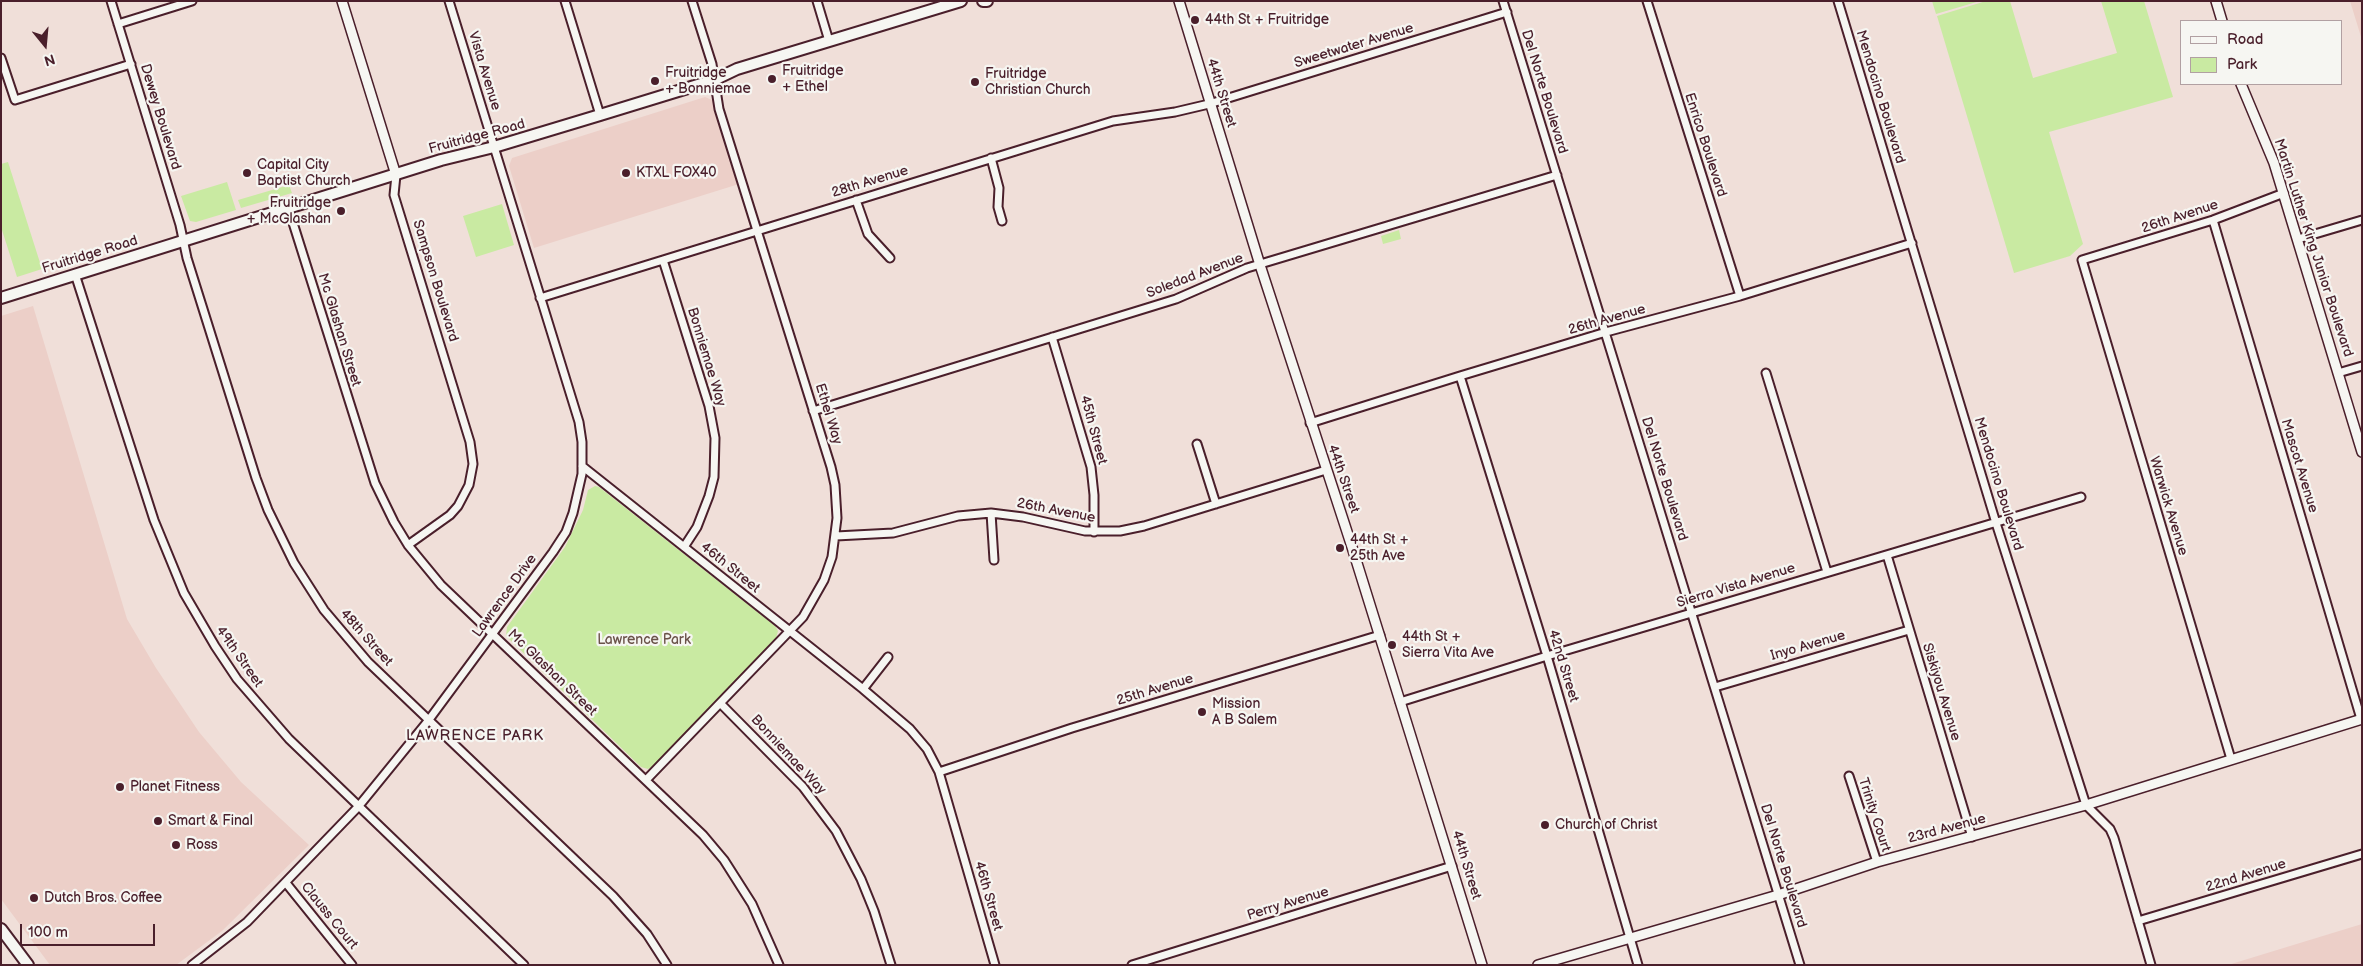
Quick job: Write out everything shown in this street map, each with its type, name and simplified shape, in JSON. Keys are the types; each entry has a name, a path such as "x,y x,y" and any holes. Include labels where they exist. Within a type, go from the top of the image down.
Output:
{"main road":[{"name":"Fruitridge Road","path":"1,298 441,160 494,147 714,80 737,69 946,3 960,1"},
{"path":"1,929 28,965"}],"street":[{"name":"Dewey Boulevard","path":"111,1 184,240"},
{"path":"118,24 192,1"},
{"name":"Sampson Boulevard","path":"342,1 396,175 394,195 470,442 473,464 470,485 458,506 450,515 408,545"},
{"name":"Vista Avenue","path":"449,1 494,147"},
{"path":"565,1 600,115"},
{"name":"Ethel Way","path":"646,780 791,632 815,600 824,580 836,536 835,485 759,231 719,109 712,64 692,1"},
{"path":"817,1 829,41"},
{"name":"44th Street","path":"1178,1 1310,423 1380,635 1482,965"},
{"name":"Del Norte Boulevard","path":"1503,1 1800,965"},
{"name":"Enrico Boulevard","path":"1647,1 1740,296"},
{"name":"Mendocino Boulevard","path":"1838,1 1996,523 2086,805 2110,829 2151,965"},
{"path":"2216,1 2222,20"},
{"name":"Sweetwater Avenue","path":"1209,104 1506,12"},
{"path":"1,58 15,100 131,64"},
{"name":"Martin Luther King Junior Boulevard","path":"2241,85 2274,163 2284,193 2362,452"},
{"name":"28th Avenue","path":"540,298 1113,121 1175,112 1209,104"},
{"name":"Lawrence Drive","path":"192,965 230,937 286,884 358,807 428,721 566,532 578,494 582,466 579,422 494,147"},
{"path":"991,158 999,188 998,207 1002,221"},
{"name":"Soledad Avenue","path":"813,411 1190,294 1237,272 1557,175"},
{"name":"26th Avenue","path":"2082,260 2213,220 2284,193"},
{"path":"856,200 868,234 890,258"},
{"name":"Mc Glashan Street","path":"288,207 375,483 394,522 408,545 441,585 703,835 724,860 752,904 779,965"},
{"name":"Mascot Avenue","path":"2213,220 2362,719"},
{"path":"2298,239 2362,220"},
{"name":"48th Street","path":"184,240 187,258 256,478 282,540 307,585 345,637 428,721 613,896 647,934 667,965"},
{"name":"26th Avenue","path":"1310,423 1606,332 1740,296 1912,243"},
{"name":"Bonniemae Way","path":"663,260 708,406 715,438 714,477 709,496 697,527 684,547"},
{"name":"Warwick Avenue","path":"2082,260 2231,759"},
{"name":"49th Street","path":"75,274 154,520 184,593 215,646 262,710 358,807 524,965"},
{"name":"45th Street","path":"1052,337 1091,467 1094,486 1094,532"},
{"path":"2338,373 2362,366"},
{"path":"1766,373 1827,572"},
{"name":"42nd Street","path":"1460,376 1547,656 1638,965"},
{"path":"1197,444 1216,504"},
{"name":"46th Street","path":"582,466 863,689 910,729 928,749 939,772 995,965"},
{"name":"26th Avenue","path":"836,536 893,533 958,516 991,513 1012,515 1094,532 1132,529 1326,470"},
{"name":"Sierra Vista Avenue","path":"1400,702 1547,656 2081,497"},
{"path":"991,513 994,560"},
{"name":"Siskiyou Avenue","path":"1886,555 1972,837"},
{"name":"Inyo Avenue","path":"1714,687 1909,630"},
{"name":"25th Avenue","path":"939,772 1072,728 1380,635"},
{"path":"863,689 888,657"},
{"name":"Bonniemae Way","path":"721,704 803,786 836,831 861,879 874,911 891,965"},
{"name":"23rd Avenue","path":"1538,965 1778,895 1876,862 2086,805 2362,719"},
{"name":"Trinity Court","path":"1848,776 1876,862"},
{"name":"22nd Avenue","path":"2138,921 2362,854"},
{"name":"Perry Avenue","path":"1132,965 1452,866"},
{"name":"Clauss Court","path":"286,884 352,965"}],"shaded area":[{"path":"2350,1 2362,1 2362,40"},
{"path":"705,97 712,100 715,105 739,184 534,248 509,166 512,158"},
{"path":"33,306 127,619 156,668 199,732 241,782 309,845 222,931 176,965 50,965 1,899 1,316"},
{"path":"2362,924 2362,965 2228,965"}],"green space":[{"path":"1932,1 1980,1 1936,14"},
{"path":"1986,1 2010,1 2033,78 2117,53 2101,1 2144,1 2173,97 2049,132 2083,244 2070,256 2014,273 1937,16"},
{"path":"8,162 42,269 17,277 1,227 1,164"},
{"path":"227,182 236,210 196,222 190,221 181,196"},
{"path":"289,185 292,193 241,208 238,200"},
{"path":"502,204 514,245 476,257 463,216"},
{"path":"1399,230 1401,239 1383,244 1381,236"},
{"name":"Lawrence Park","path":"595,486 599,487 775,626 778,631 776,638 654,766 648,769 641,767 506,636 507,627 565,547 583,510 588,490"}],"place":[{"name":"44th St + Fruitridge","path":"1195,20"},
{"name":"Fruitridge + Ethel","path":"772,79"},
{"name":"Fruitridge + Bonniemae","path":"655,81"},
{"name":"Fruitridge Christian Church","path":"975,82"},
{"name":"Capital City Baptist Church","path":"247,173"},
{"name":"KTXL FOX40","path":"626,173"},
{"name":"Fruitridge + McGlashan","path":"341,211"},
{"name":"44th St + 25th Ave","path":"1340,548"},
{"name":"44th St + Sierra Vita Ave","path":"1392,645"},
{"name":"Mission A B Salem","path":"1202,712"},
{"name":"Planet Fitness","path":"120,787"},
{"name":"Smart & Final","path":"158,821"},
{"name":"Church of Christ","path":"1545,825"},
{"name":"Ross","path":"176,845"},
{"name":"Dutch Bros. Coffee","path":"34,898"}],"district":[{"name":"LAWRENCE PARK","path":"475,736"}]}
